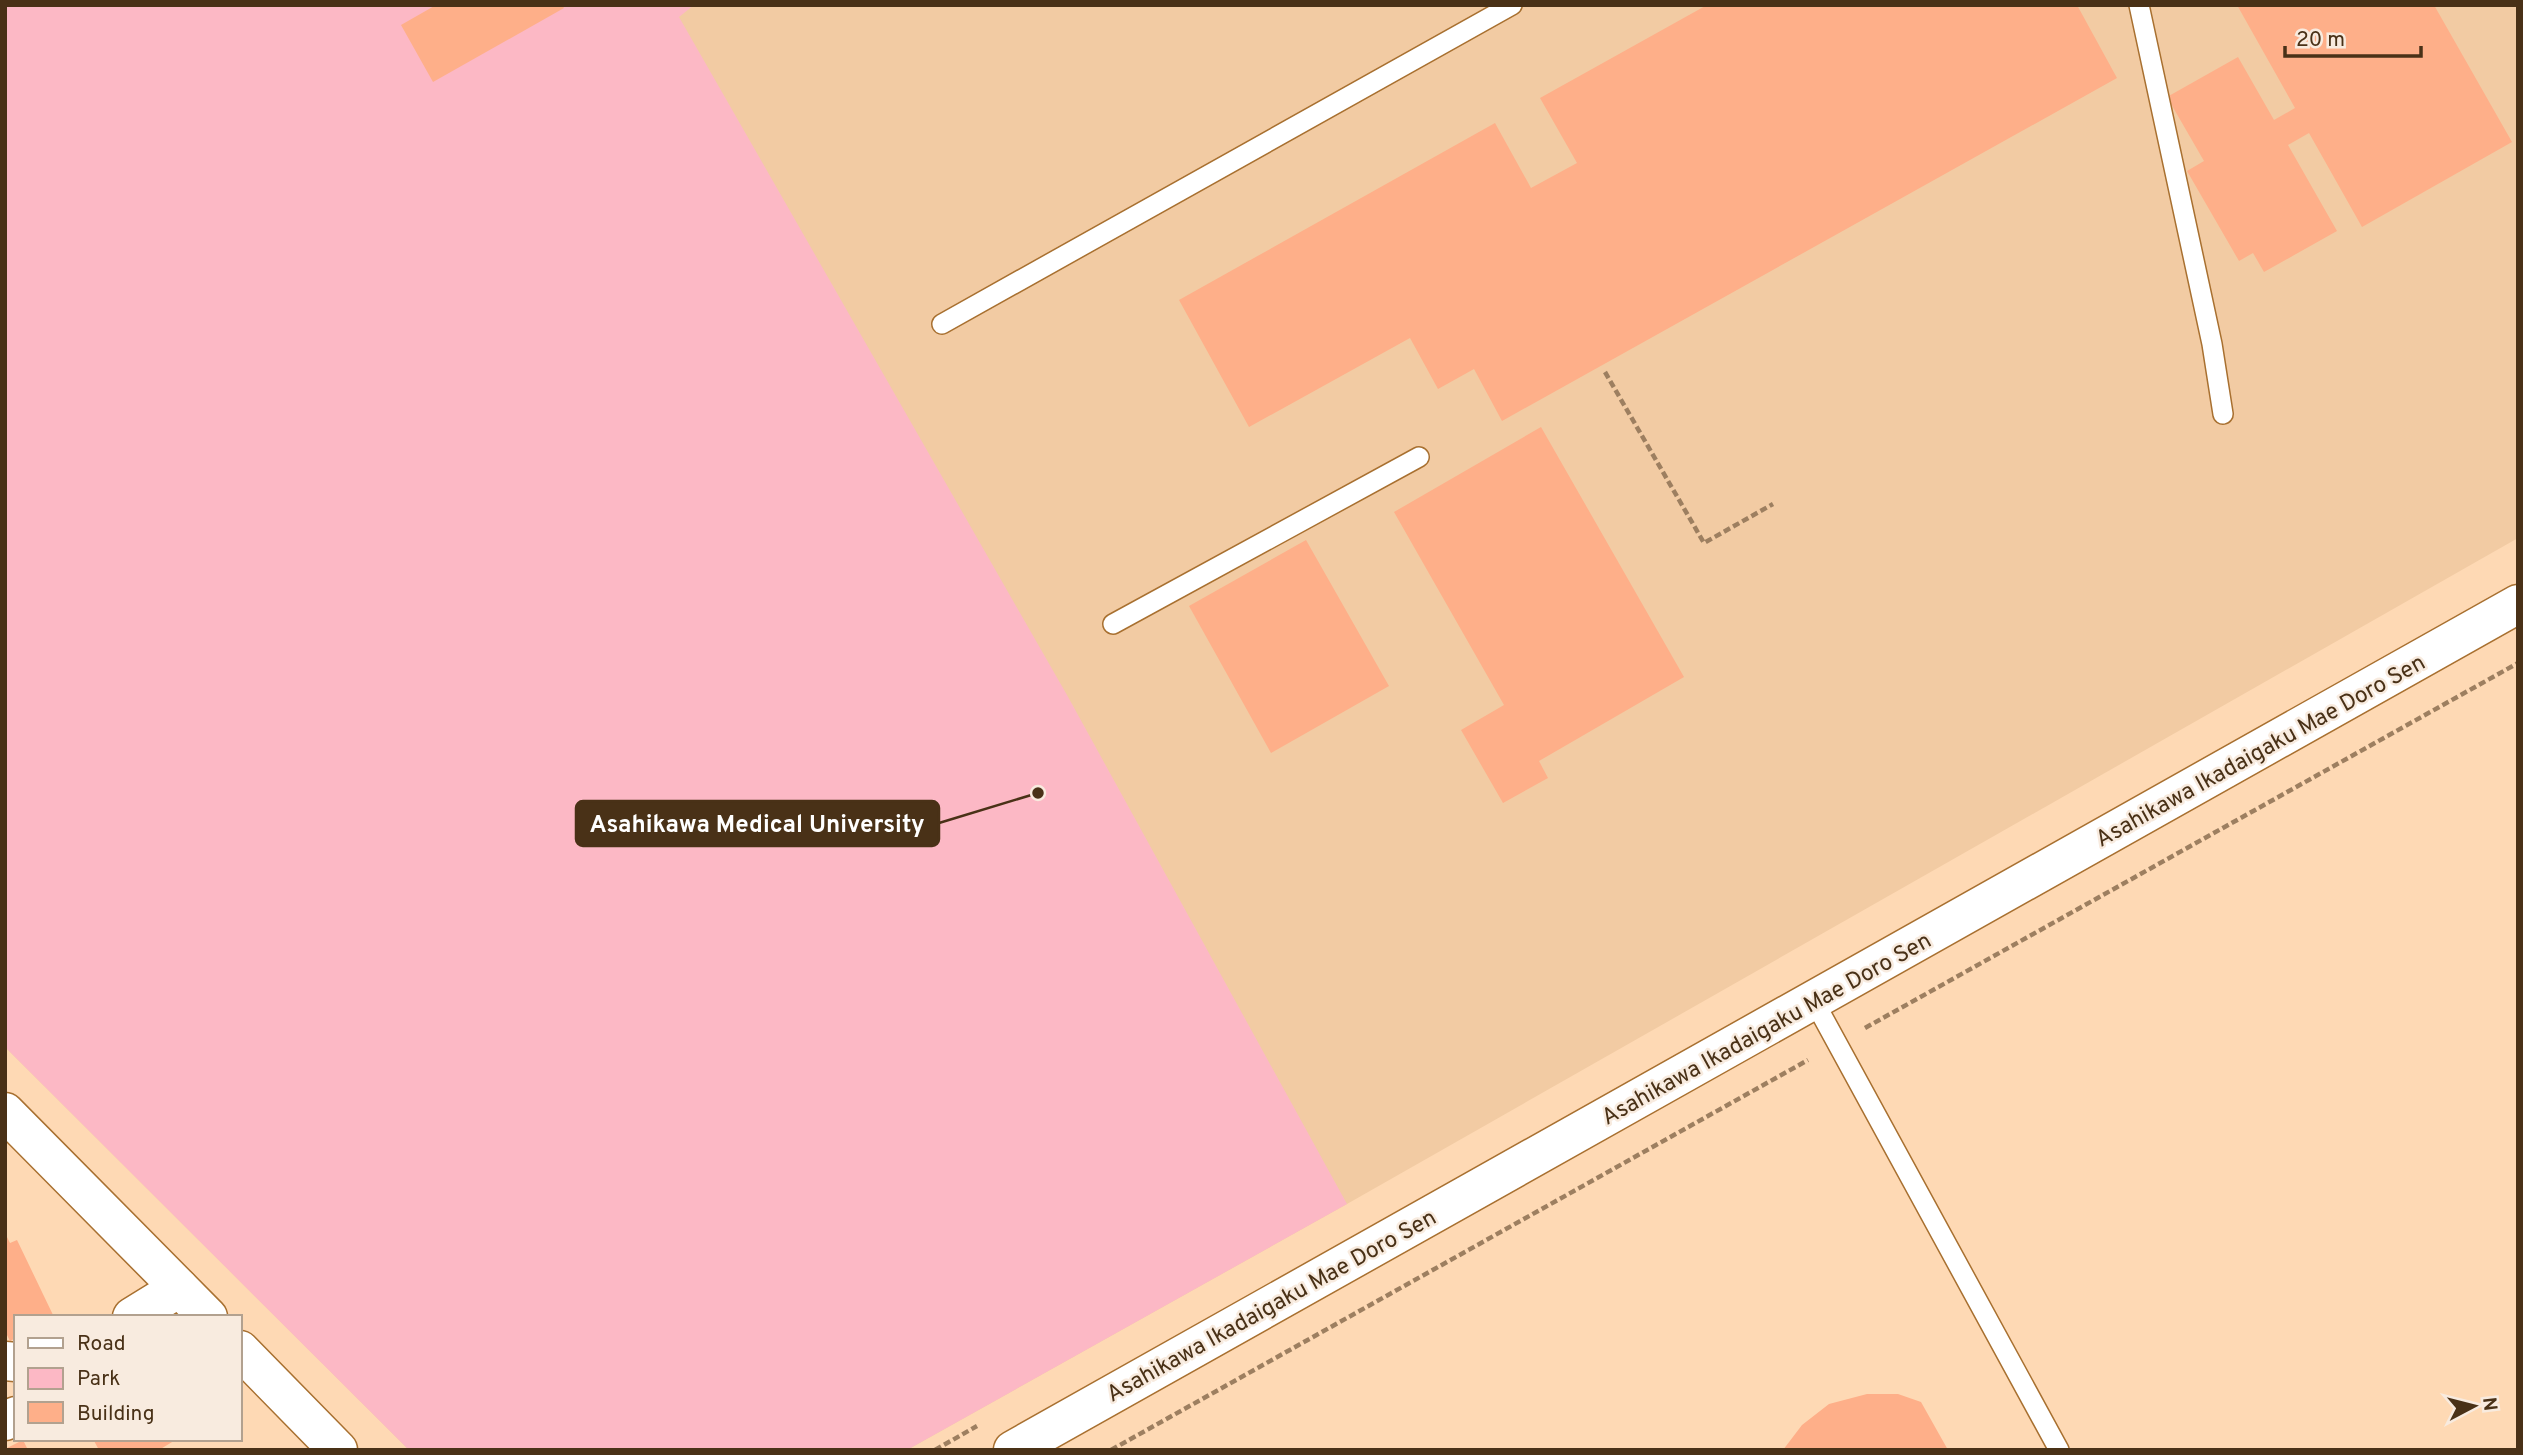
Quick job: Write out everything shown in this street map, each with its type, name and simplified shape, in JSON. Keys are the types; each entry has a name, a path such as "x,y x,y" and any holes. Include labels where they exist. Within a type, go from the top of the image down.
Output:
{"street":[{"name":"Asahikawa Ikadaigaku Mae Doro Sen","path":"1013,1450 2518,604"},
{"path":"5,1112 206,1315"},
{"path":"135,1315 179,1288"},
{"path":"242,1352 338,1450"}],"lane":[{"path":"942,324 1511,5"},
{"path":"2139,5 2212,344 2223,414"},
{"path":"1113,624 1419,457"},
{"path":"1814,1001 2059,1450"}],"path":[{"path":"1605,372 1704,543 1773,504"}],"shaded area":[{"path":"5,5 2518,5 2518,538 1347,1204 907,1450 409,1450 5,1047"}],"green space":[{"path":"5,5 694,5 679,17 1067,695 1347,1204 907,1450 409,1450 5,1047"}],"building":[{"path":"436,5 562,5 564,8 433,82 401,25"},
{"path":"1707,5 2077,5 2117,78 1502,421 1474,369 1438,389 1410,338 1249,427 1179,300 1495,123 1531,188 1577,163 1540,98"},
{"path":"2237,5 2434,5 2512,142 2362,227 2309,133 2288,145 2337,231 2264,272 2253,253 2239,261 2187,171 2204,161 2167,97 2238,57 2274,120 2295,108"},
{"path":"1541,427 1684,677 1539,761 1548,778 1503,803 1461,730 1504,705 1394,512"},
{"path":"1306,540 1389,686 1271,753 1189,606"},
{"path":"5,1233 10,1243 17,1240 53,1315 14,1315 14,1339 10,1341 5,1331"},
{"path":"1867,1394 1898,1394 1921,1402 1948,1450 1783,1450 1802,1425 1829,1404"},
{"path":"24,1441 28,1450 5,1450"},
{"path":"94,1441 174,1441 159,1450 99,1450"}],"place":[{"name":"Asahikawa Medical University","path":"1038,793"}]}
